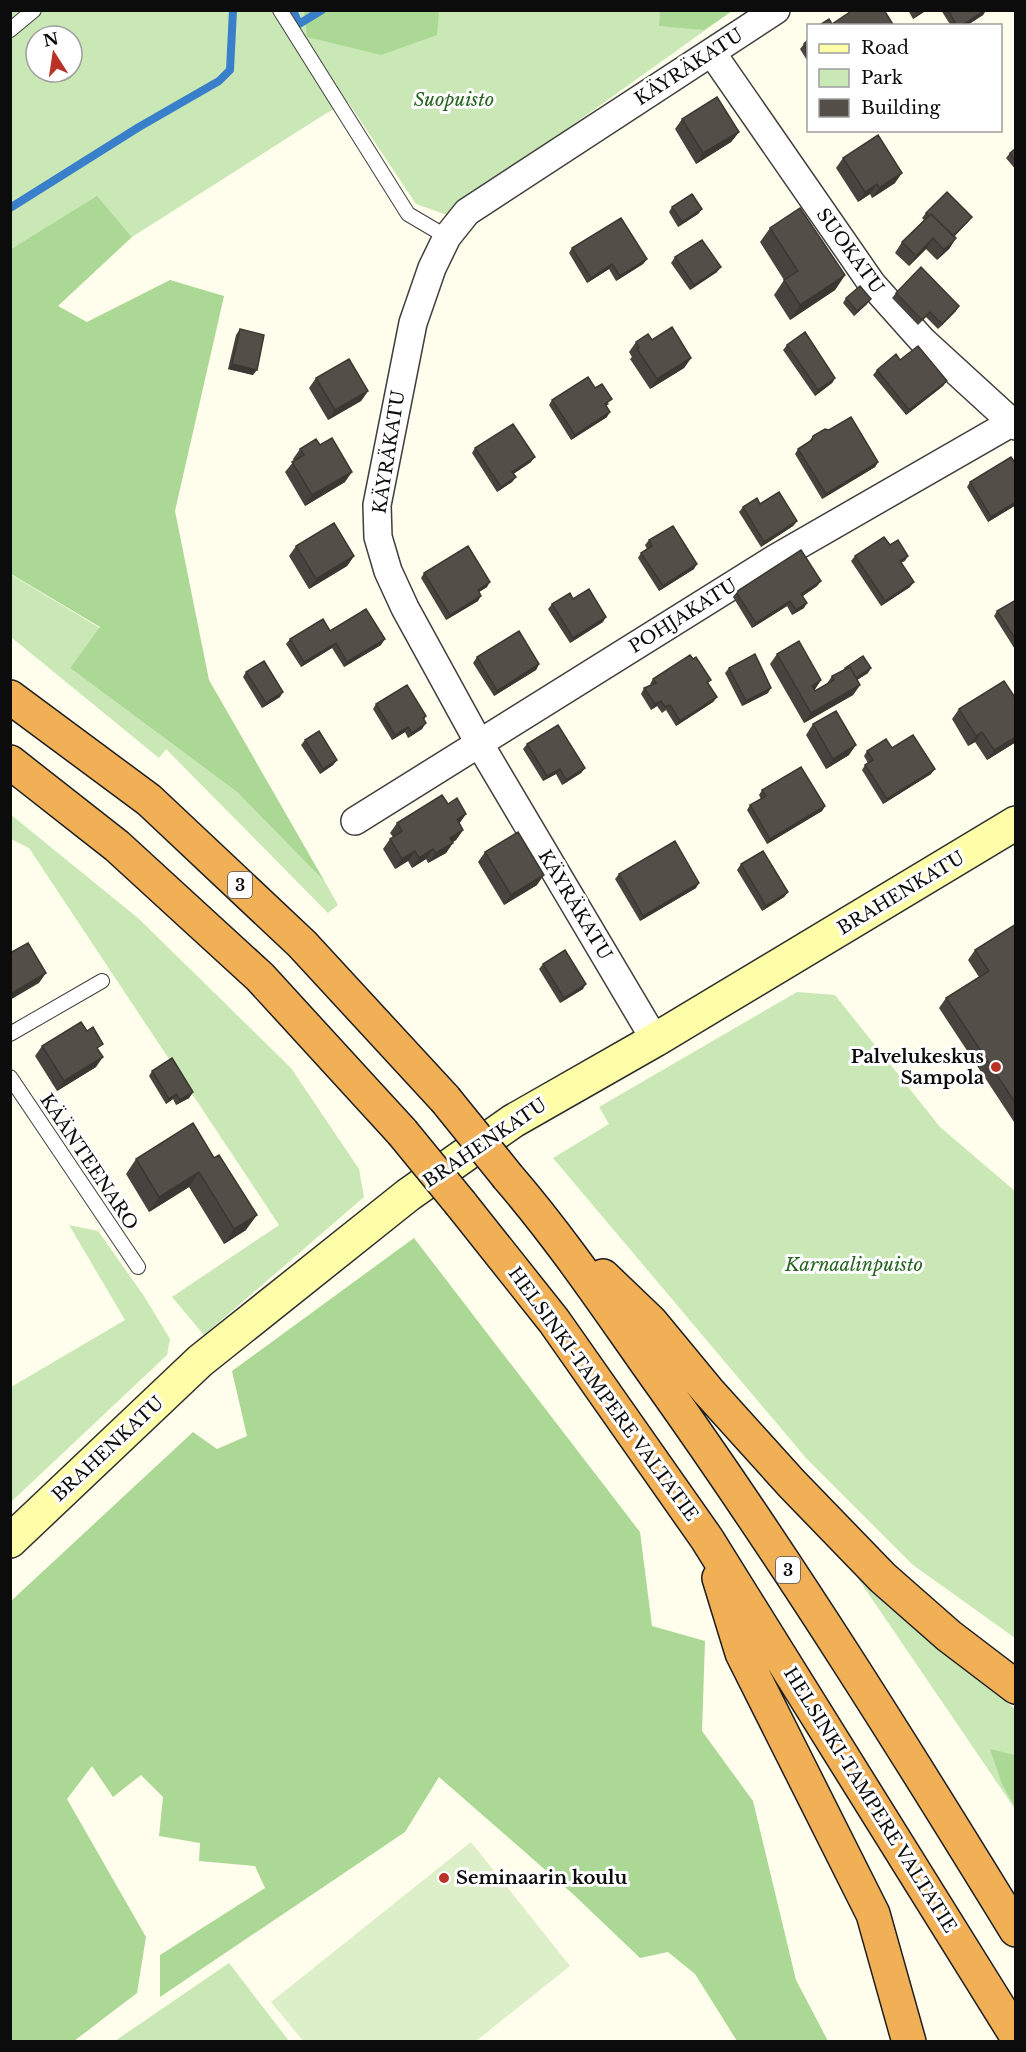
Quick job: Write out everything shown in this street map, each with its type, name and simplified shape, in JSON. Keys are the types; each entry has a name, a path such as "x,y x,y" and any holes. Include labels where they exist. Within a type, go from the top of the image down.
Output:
{"highway":[{"name":"3","path":"10,697 149,800 302,944 445,1099 508,1178 546,1221 733,1486 1016,1930"},
{"name":"HELSINKI-TAMPERE VALTATIE","path":"10,762 117,846 260,977 402,1132 554,1321 707,1539 1016,2035"},
{"path":"546,1221 651,1322 708,1391 792,1484 883,1578 949,1636 1016,1687"},
{"path":"707,1539 742,1653 873,1914 909,2042"}],"main road":[{"name":"BRAHENKATU","path":"10,1540 200,1361 408,1195 513,1121 655,1040 1016,823"}],"street":[{"name":"KÄYRÄKATU","path":"655,1040 479,744 405,608 388,571 378,537 377,506 413,323 432,268 447,237 467,212 776,10"},
{"name":"SUOKATU","path":"712,53 872,284 922,340 1014,423"},
{"name":"POHJAKATU","path":"355,821 776,558 1014,423"}],"lane":[{"path":"10,30 34,10"},
{"path":"280,10 408,214 447,237"},
{"path":"10,1034 102,981"},
{"name":"KÄÄNTEENARO","path":"10,1077 138,1268"}],"green space":[{"path":"660,10 732,11 704,30 659,26"},
{"name":"Suopuisto","path":"11,11 732,11 447,215 416,204 348,102 325,114 132,237 97,197 11,249"},
{"path":"304,11 439,11 437,35 381,55 307,37"},
{"path":"97,196 132,237 58,306 87,322 170,280 224,296 175,511 209,680 325,882 237,792 70,668 100,627 11,574 11,249"},
{"path":"10,574 100,628 70,668 237,792 325,882 338,905 328,913 166,749 159,758 11,637"},
{"path":"10,814 138,918 291,1068 359,1169 364,1197 204,1335 172,1297 279,1225 29,848 11,839"},
{"name":"Karnaalinpuisto","path":"797,992 835,995 940,1127 1015,1191 1015,1638 913,1565 806,1458 553,1158 609,1124 599,1107"},
{"path":"69,1225 98,1231 144,1296 170,1339 167,1355 11,1502 11,1387 125,1320"},
{"path":"414,1238 640,1532 652,1626 705,1641 702,1731 753,1801 796,1980 828,2041 737,2041 695,1974 668,1952 640,1958 574,1895 439,1777 405,1832 160,1997 160,1955 265,1888 255,1866 199,1861 200,1843 159,1836 163,1797 141,1775 113,1797 92,1766 67,1799 146,1937 137,1993 74,2041 11,2041 11,1601 193,1432 217,1449 247,1436 232,1371"},
{"path":"857,1577 1015,1709 1015,1809"},
{"path":"990,1749 1015,1755 1015,1807 1002,1784"},
{"path":"471,1842 570,1966 476,2041 303,2041 271,2002"},
{"path":"229,1963 289,2041 115,2041"}],"building":[{"path":"853,10 884,10 893,24 832,24"},
{"path":"948,10 985,10 964,24 956,24"},
{"path":"829,19 832,24 821,24"},
{"path":"717,97 739,132 703,153 682,119"},
{"path":"878,135 902,173 879,188 877,184 865,192 843,158"},
{"path":"1016,148 1016,161 1010,153"},
{"path":"947,192 972,217 953,236 931,214 929,216 926,213"},
{"path":"692,194 702,209 682,222 672,207"},
{"path":"800,208 845,275 800,305 784,280 798,271 770,228"},
{"path":"931,214 956,238 944,250 933,238 916,256 902,242"},
{"path":"621,218 647,259 620,276 612,264 591,278 572,248"},
{"path":"702,240 721,267 694,285 675,257"},
{"path":"921,267 959,306 942,324 930,312 922,320 896,293"},
{"path":"860,286 871,299 857,311 846,298"},
{"path":"672,327 691,358 657,379 637,349 639,348 636,342 648,334 652,340"},
{"path":"240,329 264,335 257,370 232,364"},
{"path":"805,332 835,378 818,390 787,345"},
{"path":"918,346 947,381 909,410 877,370 896,354 900,360"},
{"path":"349,359 368,391 335,410 316,378"},
{"path":"588,377 595,388 602,384 612,399 605,404 610,412 575,435 552,400"},
{"path":"851,417 878,462 826,494 798,449 812,440 813,436"},
{"path":"513,424 535,457 512,472 516,477 501,487 475,448"},
{"path":"332,438 352,472 312,495 292,462 304,455 300,449 316,439 320,445"},
{"path":"1011,457 1016,464 1016,502 991,517 970,482"},
{"path":"779,492 797,521 764,542 743,507 757,498 760,504"},
{"path":"334,523 354,556 316,579 296,546"},
{"path":"673,526 697,564 663,586 641,553 652,546 649,540"},
{"path":"884,537 890,545 898,540 908,556 900,561 914,582 885,601 855,556"},
{"path":"468,546 490,582 478,590 481,596 450,615 424,573"},
{"path":"801,550 821,581 801,594 807,603 796,610 790,601 756,623 736,592"},
{"path":"589,589 606,617 573,638 552,604 570,593 573,599"},
{"path":"1016,600 1016,640 997,611"},
{"path":"366,609 385,639 347,662 336,643 304,662 290,639 323,619 330,631"},
{"path":"519,631 539,664 497,691 477,657"},
{"path":"799,641 821,680 812,686 815,691 834,680 832,676 850,667 860,685 811,713 777,654"},
{"path":"755,654 771,688 746,701 729,668"},
{"path":"690,655 693,659 696,657 711,680 707,682 717,697 680,721 670,705 665,707 661,701 655,704 644,688 656,683 653,679"},
{"path":"863,656 871,668 856,678 850,667 845,668"},
{"path":"264,661 283,692 266,703 246,672"},
{"path":"1004,681 1016,699 1016,737 994,750 982,732 976,736 959,709"},
{"path":"407,685 426,716 423,718 426,723 412,733 408,727 395,735 376,704"},
{"path":"836,711 856,745 833,759 813,724"},
{"path":"558,725 585,768 566,780 560,769 547,776 527,744"},
{"path":"319,731 337,760 323,769 305,740"},
{"path":"913,735 935,769 887,799 865,765 873,760 867,751 886,739 892,748"},
{"path":"801,767 825,806 770,839 750,805 766,796 762,790"},
{"path":"442,795 448,804 457,798 466,814 457,819 463,830 450,838 453,843 436,853 433,849 419,858 415,851 402,859 390,839 402,831 397,823"},
{"path":"518,832 544,875 511,895 485,852"},
{"path":"675,841 699,883 643,916 619,874"},
{"path":"763,851 788,892 766,906 741,864"},
{"name":"Palvelukeskus Sampola","path":"1016,924 1016,1104 946,998 989,971 975,950"},
{"path":"28,943 46,973 12,993 10,990 10,950 12,952"},
{"path":"565,950 586,984 564,998 543,964"},
{"path":"81,1022 87,1031 93,1027 103,1044 97,1048 103,1057 64,1081 42,1046"},
{"path":"172,1058 193,1092 180,1100 176,1094 169,1099 152,1071"},
{"path":"193,1123 214,1158 219,1155 257,1215 234,1229 199,1172 159,1197 136,1159"}],"waterway":[{"path":"10,208 139,127 219,81 230,70 233,10"},
{"path":"293,10 299,24 322,10"}],"place":[{"name":"Palvelukeskus Sampola","path":"996,1067"},
{"name":"Seminaarin koulu","path":"444,1878"}]}
